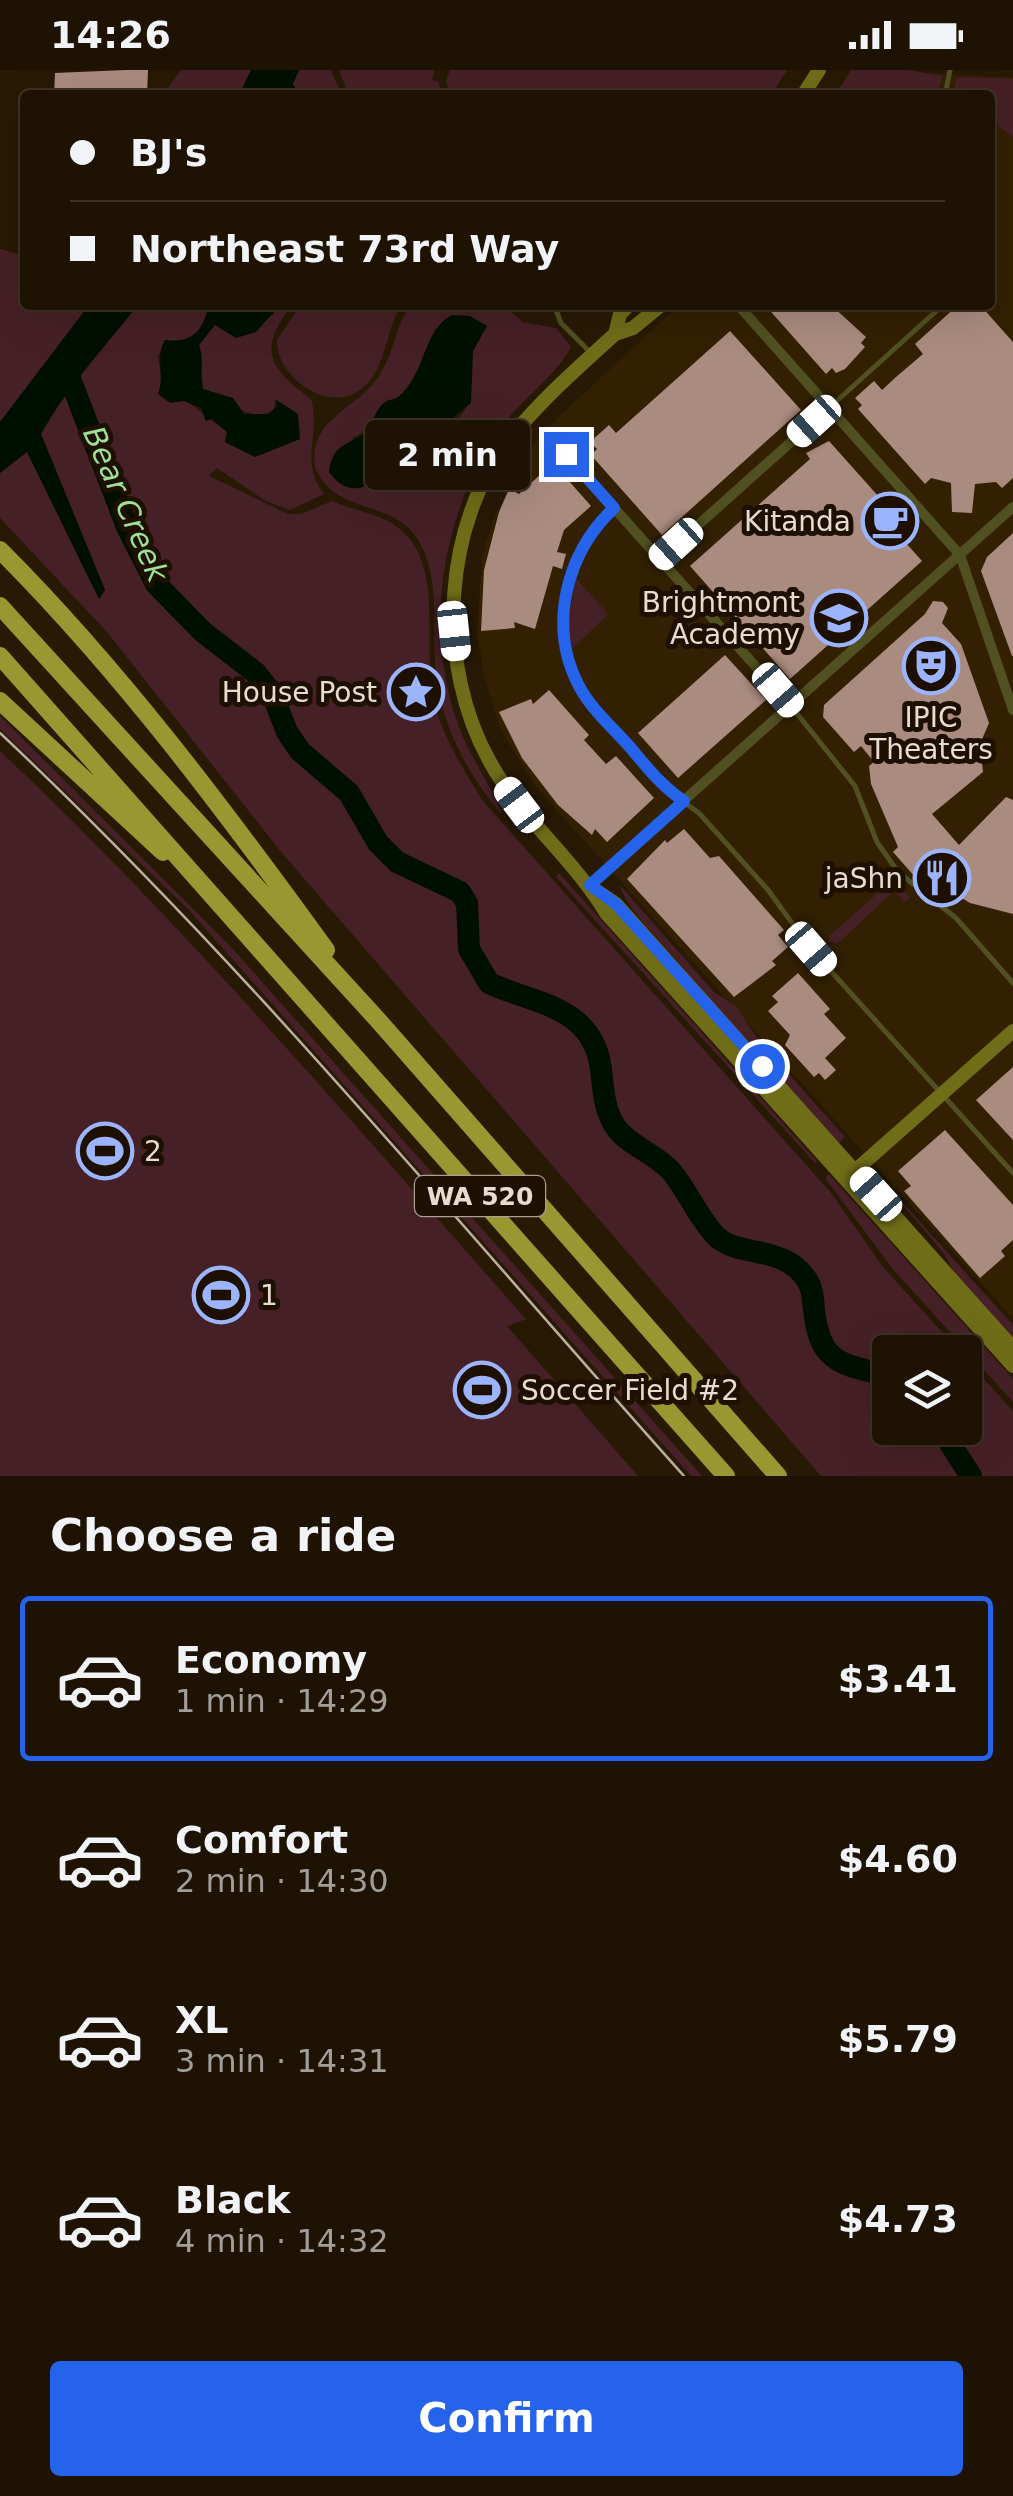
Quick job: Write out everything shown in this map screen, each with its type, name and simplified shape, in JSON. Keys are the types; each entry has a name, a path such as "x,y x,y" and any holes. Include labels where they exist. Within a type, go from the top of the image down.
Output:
{"highway":[{"path":"0,550 54,603 208,792 377,1019"},
{"name":"WA 520","path":"0,606 377,1019 778,1476"},
{"name":"WA 520","path":"0,656 726,1476"},
{"path":"0,701 232,918"}],"main road":[{"path":"615,334 624,310"},
{"path":"655,310 633,328 615,334 592,354 528,417 490,471 467,523 459,559 454,631 459,678 488,759 534,824 590,885 616,904 1013,1366"},
{"path":"850,1175 1013,1030"},
{"path":"850,1175 1013,1348"}],"street":[{"path":"742,310 960,555 1013,710"},
{"path":"660,559 829,408"},
{"path":"566,454 791,706"},
{"path":"590,885 1013,507"}],"lane":[{"path":"556,310 561,323 592,354"},
{"path":"829,408 937,310"},
{"path":"614,508 586,538 564,596 570,666 589,702 667,790 684,801 768,890 811,949 1013,1174"},
{"path":"791,706 855,786 877,842 898,872 956,918 1013,983"}],"shaded area":[{"path":"181,70 251,70 241,90 167,90"},
{"path":"251,70 299,70 293,84 296,90 241,90"},
{"path":"296,70 331,70 340,90 296,90 293,85 288,90"},
{"path":"339,70 434,70 432,80 438,81 441,90 347,90"},
{"path":"450,70 787,70 774,90 449,90 446,81"},
{"path":"850,70 1013,77 1013,1319 535,786 501,730 485,680 477,634 482,556 493,521 527,453 553,422 674,310 995,310 995,90 838,90"},
{"path":"852,70 908,70 943,76 939,90 838,90"},
{"path":"957,77 1013,79 1013,137 998,126 995,90 954,90"},
{"path":"0,249 20,255 20,310 85,310 0,422"},
{"path":"85,310 134,310 74,384 41,434 105,590 99,599 27,452 0,473 0,422"},
{"path":"133,310 207,310 195,334 182,340 165,340 158,357 162,382 227,432 225,442 255,457 300,439 275,400 274,411 254,414 203,389 199,345 215,324 289,310 274,334 272,357 285,377 311,399 313,471 324,494 290,510 266,501 217,468 209,476 288,514 301,514 332,501 382,518 408,537 425,572 430,677 436,710 453,750 483,801 832,1194 883,1267 945,1335 872,1335 872,1445 982,1445 982,1377 1013,1411 1013,1476 821,1476 282,853 107,632 0,518 0,473 27,451 99,599 105,590 41,434"},
{"path":"207,310 276,310 256,332 236,338 215,325 199,345 203,389 233,398 244,414 268,414 277,406 275,399 298,414 300,439 255,457 225,442 227,432 212,419 206,421 201,408 184,401 170,403 158,394 165,340 189,338 204,322"},
{"path":"297,310 399,310 376,371 370,381 348,396 320,395 295,379 279,354 277,340"},
{"path":"408,310 509,310 523,322 556,328 571,347 555,370 505,422 477,467 462,502 443,576 440,614 448,690 464,739 503,816 468,767 444,712 436,673 433,586 417,538 392,517 335,493 315,467 319,436 370,388 388,359","holes":["435,329 483,333 476,343 470,400 465,410 446,425 396,441 381,456 379,469 352,438 367,428 383,404 397,398 408,386"]},
{"path":"452,315 470,316 487,326 473,351 471,403 440,429 387,444 379,455 377,478 370,483 351,488 340,483 329,472 336,452 366,432 381,406 407,389 435,331"},
{"path":"576,578 608,614 572,649 568,622"},
{"path":"0,716 231,947 702,1476 691,1476 188,909 0,729"},
{"path":"0,751 204,957 526,1319 507,1326 638,1476 0,1476"},
{"path":"559,873 816,1160 816,1164 556,877"},
{"path":"894,879 910,898 905,902 894,891 837,944 830,942 828,937"},
{"path":"619,884 714,992 736,1006 757,1038 845,1137 838,1144 699,991 634,911"},
{"path":"829,1174 974,1335 952,1335 892,1268 825,1178"},
{"path":"882,1180 1013,1325 1013,1342 959,1282 945,1255"},
{"path":"982,1344 1013,1379 1013,1402 982,1368"}],"building":[{"path":"148,70 147,90 54,90 55,73"},
{"path":"769,310 836,310 866,337 861,343 865,347 845,369 836,373 832,368 826,374"},
{"path":"952,310 984,310 1013,342 1013,478 1002,488 996,482 975,484 972,513 952,512 951,483 931,478 925,484 858,409 862,405 855,398 874,381 882,390 923,354 915,344"},
{"path":"730,331 801,410 662,535 591,455 597,449 590,442 609,425 616,433"},
{"path":"829,441 904,525 896,532 922,561 790,679 690,566 810,459 806,453"},
{"path":"553,463 591,506 564,530 557,552 566,554 562,569 553,566 535,629 514,622 515,628 481,631 484,570 499,512 509,489 519,494"},
{"path":"1013,533 1012,656 981,571 987,557"},
{"path":"933,601 943,602 948,608 942,623 961,644 989,723 980,744 983,772 932,814 959,845 1006,797 1013,800 1013,914 970,903 923,875 916,878 893,852 898,847 871,784 869,766 874,762 861,746 854,752 823,717 824,705 925,614"},
{"path":"725,655 766,700 678,778 638,733"},
{"path":"549,690 589,735 584,740 606,764 616,756 654,798 607,842 595,829 592,835 558,805 522,758 499,712 531,699 533,704"},
{"path":"684,829 710,858 719,856 784,930 778,935 788,947 772,961 776,965 734,997 627,879 665,840 667,843"},
{"path":"798,973 830,1009 824,1014 846,1038 825,1058 836,1070 825,1080 819,1073 814,1077 785,1045 790,1035 768,1011 778,1002 772,996"},
{"path":"1013,1067 1013,1140 976,1100"},
{"path":"945,1130 1013,1205 1013,1240 1001,1251 1005,1256 980,1278 904,1191 911,1186 898,1171"}],"waterway":[{"name":"Bear Creek","path":"64,363 127,527 156,584 203,632 256,673 272,693 287,732 300,751 349,793 378,843 397,862 460,892 467,903 469,949 489,983 556,1009 584,1029 594,1044 606,1105 617,1129 671,1171 702,1219 723,1242 773,1256 797,1268 810,1287 817,1328 828,1352 846,1364 872,1371"},
{"name":"Bear Creek","path":"951,1445 971,1476"}],"tram line":[{"path":"0,733 91,821 265,1003 684,1476"}],"place":[{"name":"Kitanda","path":"890,521"},
{"name":"Brightmont Academy","path":"839,618"},
{"name":"IPIC Theaters","path":"931,666"},
{"name":"House Post","path":"416,692"},
{"name":"jaShn","path":"942,878"},
{"name":"2","path":"105,1151"},
{"name":"1","path":"221,1295"},
{"name":"Soccer Field #2","path":"482,1390"}],"route":[{"path":"566,454 614,508 586,538 564,596 570,666 589,702 667,790 684,801 590,885 616,904 762,1066"}]}
